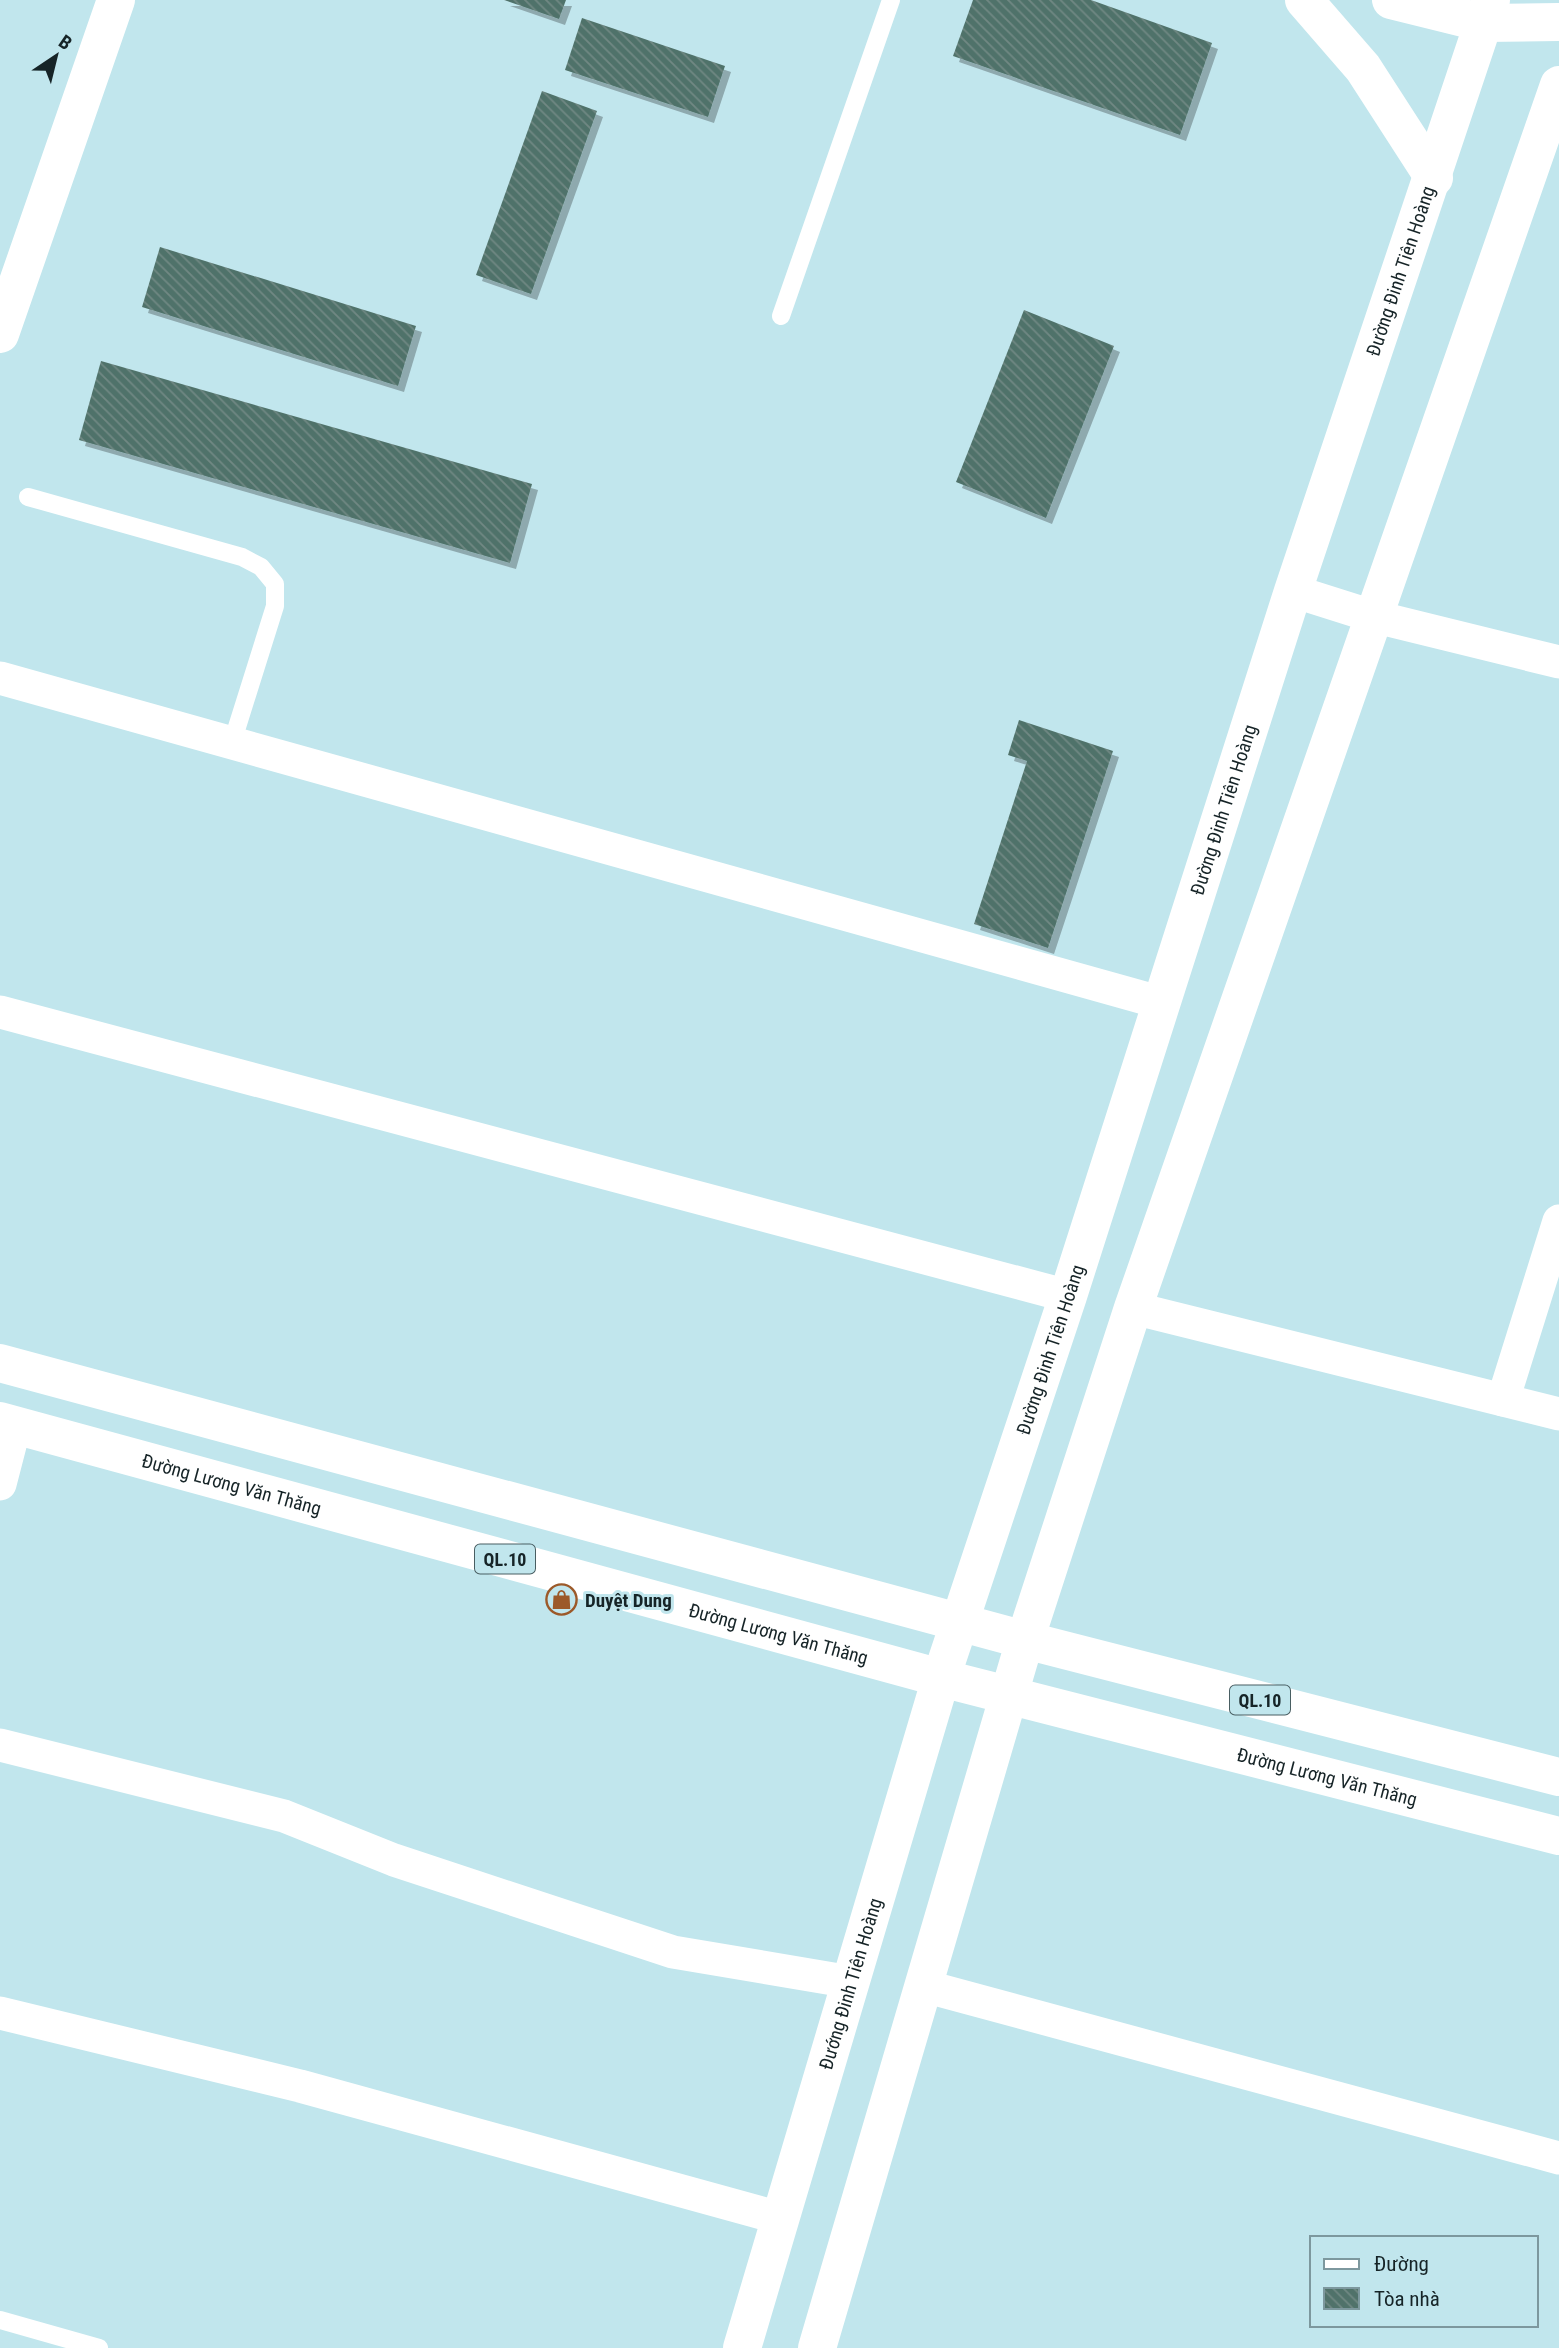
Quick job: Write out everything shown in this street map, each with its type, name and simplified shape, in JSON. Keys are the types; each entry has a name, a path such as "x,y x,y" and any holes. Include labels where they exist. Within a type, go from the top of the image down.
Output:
{"main road":[{"path":"0,334 116,0"},
{"path":"1304,0 1363,68 1434,178"},
{"path":"1391,0 1559,22"},
{"name":"Đường Đinh Tiên Hoàng","path":"962,1622 1293,591 1488,12"},
{"path":"817,2348 1025,1640 1133,1308 1372,616 1552,130 1559,85"},
{"name":"QL.10","path":"0,1363 1025,1640 1559,1776"},
{"name":"Đường Lương Văn Thăng","path":"8,1424 941,1678 1559,1836"},
{"name":"Đướng Đinh Tiên Hoàng","path":"742,2348 941,1678 962,1622"}],"street":[{"path":"1293,591 1372,616 1559,662"},
{"path":"0,678 1162,1003"},
{"path":"0,1012 1068,1296"},
{"path":"1503,1400 1559,1221"},
{"path":"1133,1308 1559,1414"},
{"path":"0,1484 8,1424"},
{"path":"0,1745 284,1815 394,1860 673,1952 850,1982"},
{"path":"924,1986 1559,2158"},
{"path":"0,2013 300,2087 780,2218"}],"lane":[{"path":"781,316 891,0"},
{"path":"28,497 242,557 261,567 275,583 275,606 232,743"},
{"path":"0,2320 99,2348"}],"building":[{"path":"504,0 566,0 559,19"},
{"path":"973,0 1091,0 1212,43 1180,135 953,56"},
{"path":"582,18 725,66 708,117 565,70"},
{"path":"542,91 597,111 531,294 476,275"},
{"path":"160,247 416,326 398,386 142,307"},
{"path":"1024,310 1114,346 1046,518 956,482"},
{"path":"101,361 532,484 510,563 79,440"},
{"path":"1019,720 1113,751 1048,948 974,924 1027,761 1008,755"}],"place":[{"name":"Duyệt Dung","path":"562,1600"}]}
